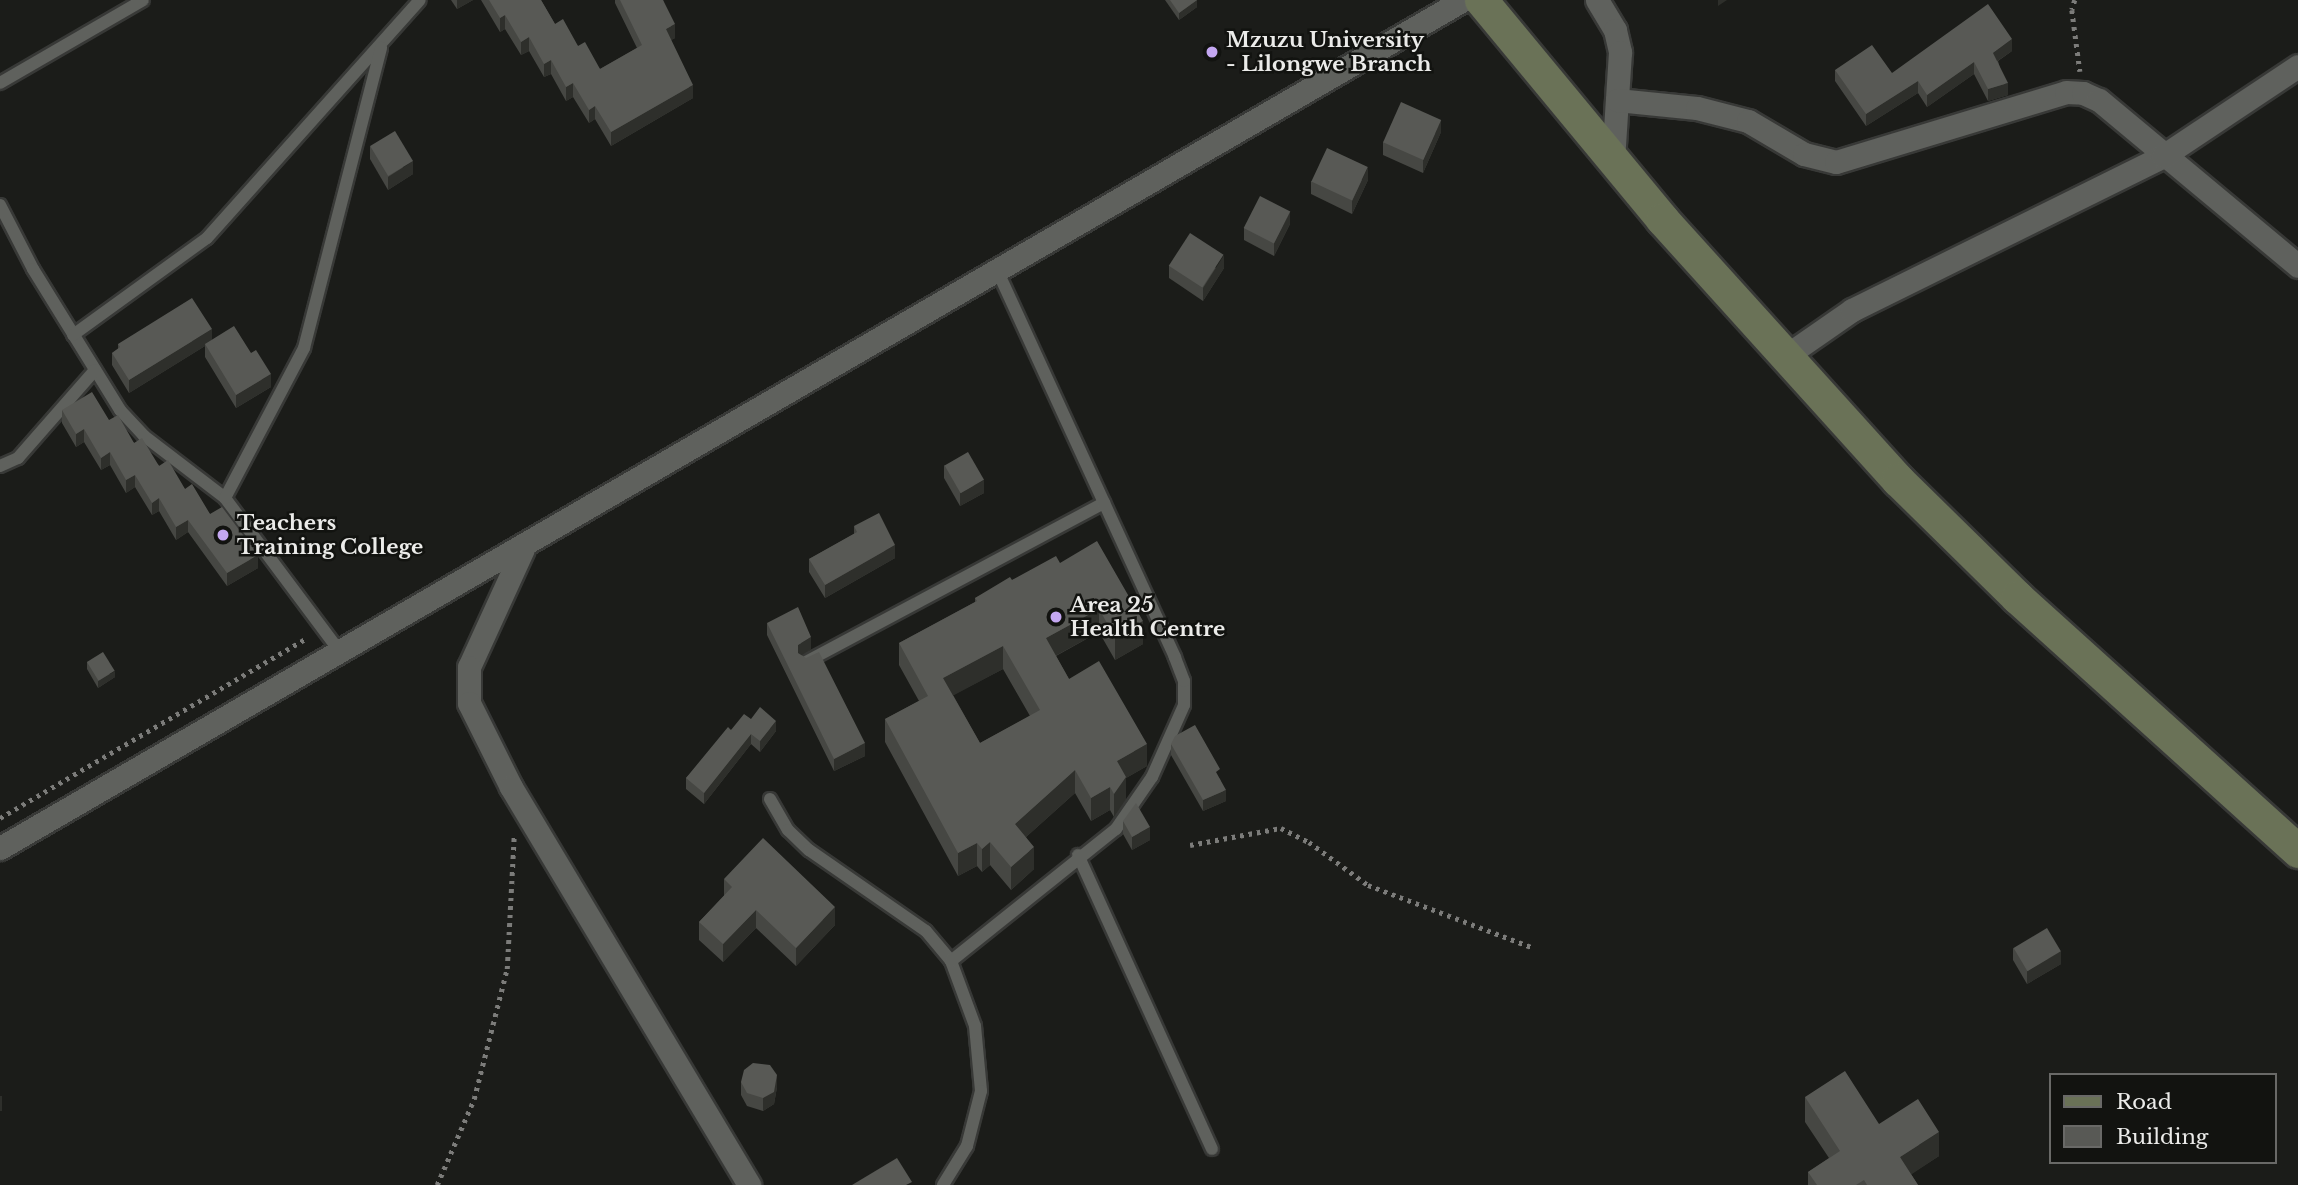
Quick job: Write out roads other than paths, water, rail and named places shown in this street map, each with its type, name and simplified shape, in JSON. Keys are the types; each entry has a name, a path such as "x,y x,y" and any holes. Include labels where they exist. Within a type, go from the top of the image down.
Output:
{"main road":[{"path":"1481,0 1613,161 1783,358 2017,597 2298,851"}],"street":[{"path":"0,848 523,549 1463,0"},
{"path":"1597,0 1618,41 1613,161"},
{"path":"1783,358 1852,310 2163,156 2298,66"},
{"path":"1617,100 1697,108 1748,121 1804,154 1836,162 2066,92 2083,93 2099,100 2298,266"},
{"path":"523,549 469,667 466,684 469,703 510,788 750,1185"}],"lane":[{"path":"0,83 143,0"},
{"path":"73,335 206,238 420,0"},
{"path":"225,498 304,348 382,44"},
{"path":"0,205 73,335 120,410 144,436 225,498 325,627 341,653"},
{"path":"951,961 1078,855 1116,829 1152,777 1184,705 1184,681 1175,657 998,272"},
{"path":"0,466 18,458 95,370"},
{"path":"806,662 1104,503"},
{"path":"770,799 788,830 809,850 926,930 951,961 975,1026 981,1090 967,1146 943,1185"},
{"path":"1078,855 1212,1149"}],"place":[{"name":"Mzuzu University - Lilongwe Branch","path":"1212,52"},
{"name":"Teachers Training College","path":"223,535"},
{"name":"Area 25 Health Centre","path":"1056,617"}]}
